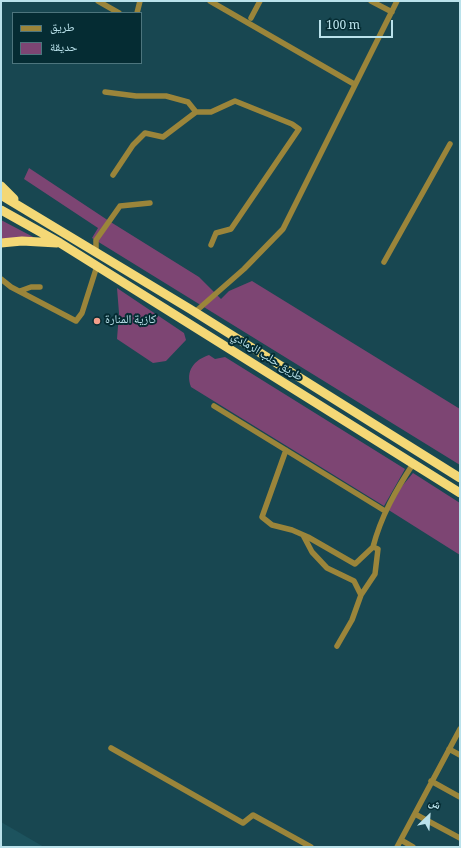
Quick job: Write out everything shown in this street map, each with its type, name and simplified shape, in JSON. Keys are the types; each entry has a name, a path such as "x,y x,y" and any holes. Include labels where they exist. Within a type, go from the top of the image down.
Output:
{"highway":[{"path":"1,186 22,206 82,243"},
{"path":"1,195 82,243"},
{"name":"طريق حلب الرمادي","path":"1,210 60,243 460,493"},
{"path":"1,243 22,241 60,243"},
{"name":"طريق حلب الرمادي","path":"82,243 460,478"}],"street":[{"path":"98,1 117,12"},
{"path":"137,12 140,1"},
{"path":"210,1 354,84"},
{"path":"252,18 260,1"},
{"path":"371,1 392,12"},
{"path":"192,311 244,269 283,229 354,84 397,1"},
{"path":"105,92 136,96 166,96 188,102 196,112"},
{"path":"113,175 133,145 145,133 163,137 196,112 211,112 235,101 292,124 299,129 231,229 216,233 211,245"},
{"path":"384,262 450,144"},
{"path":"96,252 96,240 120,206 150,203"},
{"path":"1,279 76,321 82,313 97,266"},
{"path":"20,291 31,287 40,287"},
{"path":"214,406 386,511"},
{"path":"286,450 262,517 272,525 303,535 355,564 373,547 396,489 413,464"},
{"path":"303,535 312,552 327,568 354,581 361,595"},
{"path":"337,646 352,620 361,595 375,574 378,550 373,547"},
{"path":"397,847 460,729"},
{"path":"111,748 243,822 253,815 311,847"},
{"path":"449,749 460,755"},
{"path":"431,781 460,797"},
{"path":"415,814 460,838"},
{"path":"401,840 413,847"}],"shaded area":[{"path":"1,822 44,847 1,847"}],"green space":[{"path":"29,168 109,221 199,277 221,299 229,291 252,281 460,409 460,465 92,238 98,228 24,179"},
{"path":"1,220 39,240 1,239"},
{"path":"117,288 184,333 186,340 166,361 153,363 117,339 119,313"},
{"path":"209,355 215,359 225,357 405,469 384,506 191,387 189,376 192,367 199,360"},
{"path":"413,473 460,503 460,555 387,509 393,497"}],"place":[{"name":"كازية المنارة","path":"97,321"}]}
